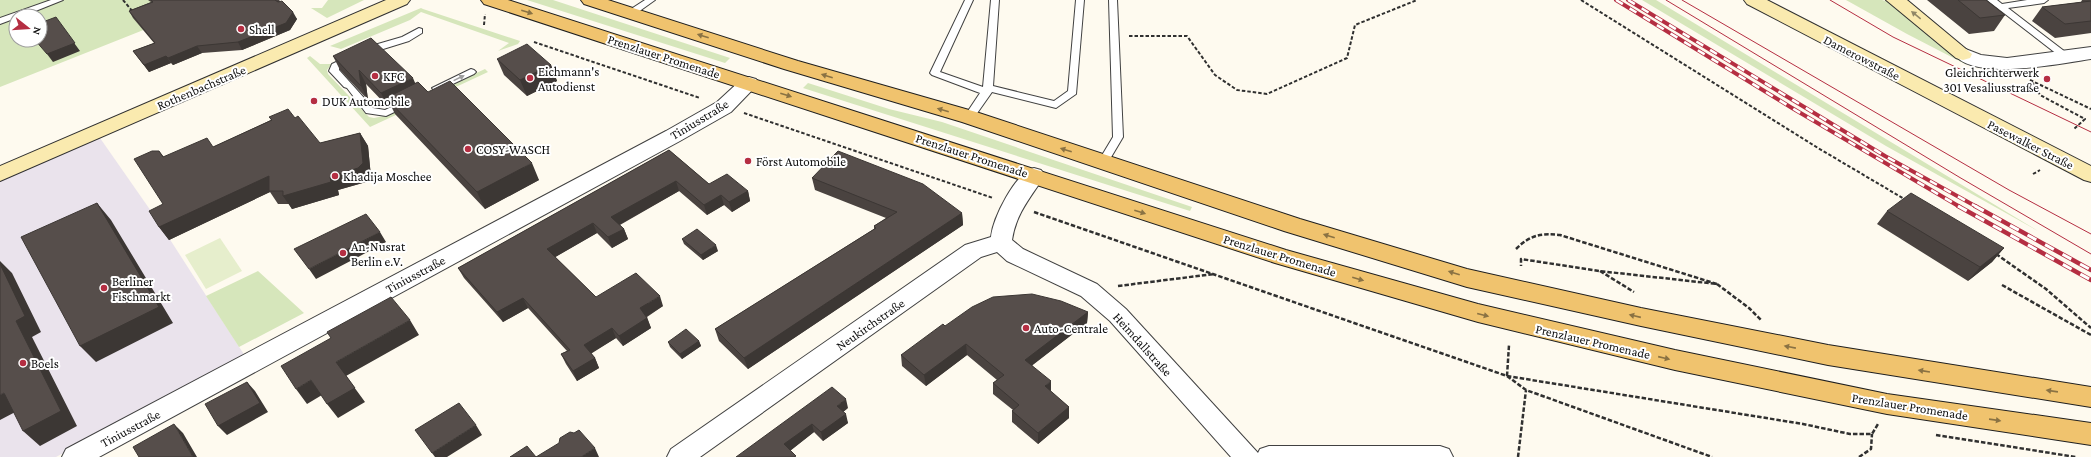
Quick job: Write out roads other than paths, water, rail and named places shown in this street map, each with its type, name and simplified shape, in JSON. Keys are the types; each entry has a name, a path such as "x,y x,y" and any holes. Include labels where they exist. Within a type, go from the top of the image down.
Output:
{"main road":[{"name":"Rothenbachstraße","path":"0,174 401,0"},
{"name":"Prenzlauer Promenade","path":"490,0 1034,175 1283,257 1478,314 1675,360 1883,414 2091,434"},
{"path":"590,0 791,65 969,117 1292,225 1467,278 1641,318 1828,355 2091,397"},
{"name":"Damerowstraße","path":"1753,0 1971,113"},
{"path":"1895,0 1963,54"},
{"name":"Pasewalker Straße","path":"1971,113 2091,175"}],"street":[{"path":"1963,54 1979,62 1998,64 2091,53"},
{"name":"Tiniusstraße","path":"76,457 724,107 749,83"},
{"path":"1000,242 1002,230 1011,205 1034,175"},
{"name":"Heimdallstraße","path":"1000,242 1015,254 1089,290 1118,315 1247,457"},
{"name":"Neukirchstraße","path":"680,457 974,251 1000,242"},
{"path":"1269,457 1440,457"}],"lane":[{"path":"0,21 59,0"},
{"path":"631,13 651,0"},
{"path":"969,0 935,73 987,90 1056,105 1073,92 1080,0"},
{"path":"969,117 987,90 995,0"},
{"path":"1103,162 1118,136 1113,0"},
{"path":"1991,0 2066,56"},
{"path":"2000,7 2044,0"},
{"path":"417,98 386,112 370,111 334,72 335,66 379,46 403,42 420,31"},
{"path":"430,92 471,72"}],"tram line":[{"path":"1666,0 1959,177 2091,254"},
{"path":"1682,0 2009,190 2091,234"},
{"path":"1830,0 1893,37 2091,132"}],"railway":[{"path":"1616,0 1792,108 1960,207"},
{"path":"1628,0 1885,156 1977,207"},
{"path":"1958,206 2091,280"},
{"path":"1975,206 2091,270"}],"place":[{"name":"Shell","path":"241,29"},
{"name":"KFC","path":"375,76"},
{"name":"Eichmann's Autodienst","path":"530,78"},
{"name":"Gleichrichterwerk 301 Vesaliusstraße","path":"2047,79"},
{"name":"DUK Automobile","path":"314,101"},
{"name":"COSY-WASCH","path":"468,149"},
{"name":"Först Automobile","path":"748,161"},
{"name":"Khadija Moschee","path":"335,176"},
{"name":"An-Nusrat Berlin e.V.","path":"343,253"},
{"name":"Berliner Fischmarkt","path":"104,288"},
{"name":"Auto-Centrale","path":"1026,328"},
{"name":"Boels","path":"23,363"}]}
